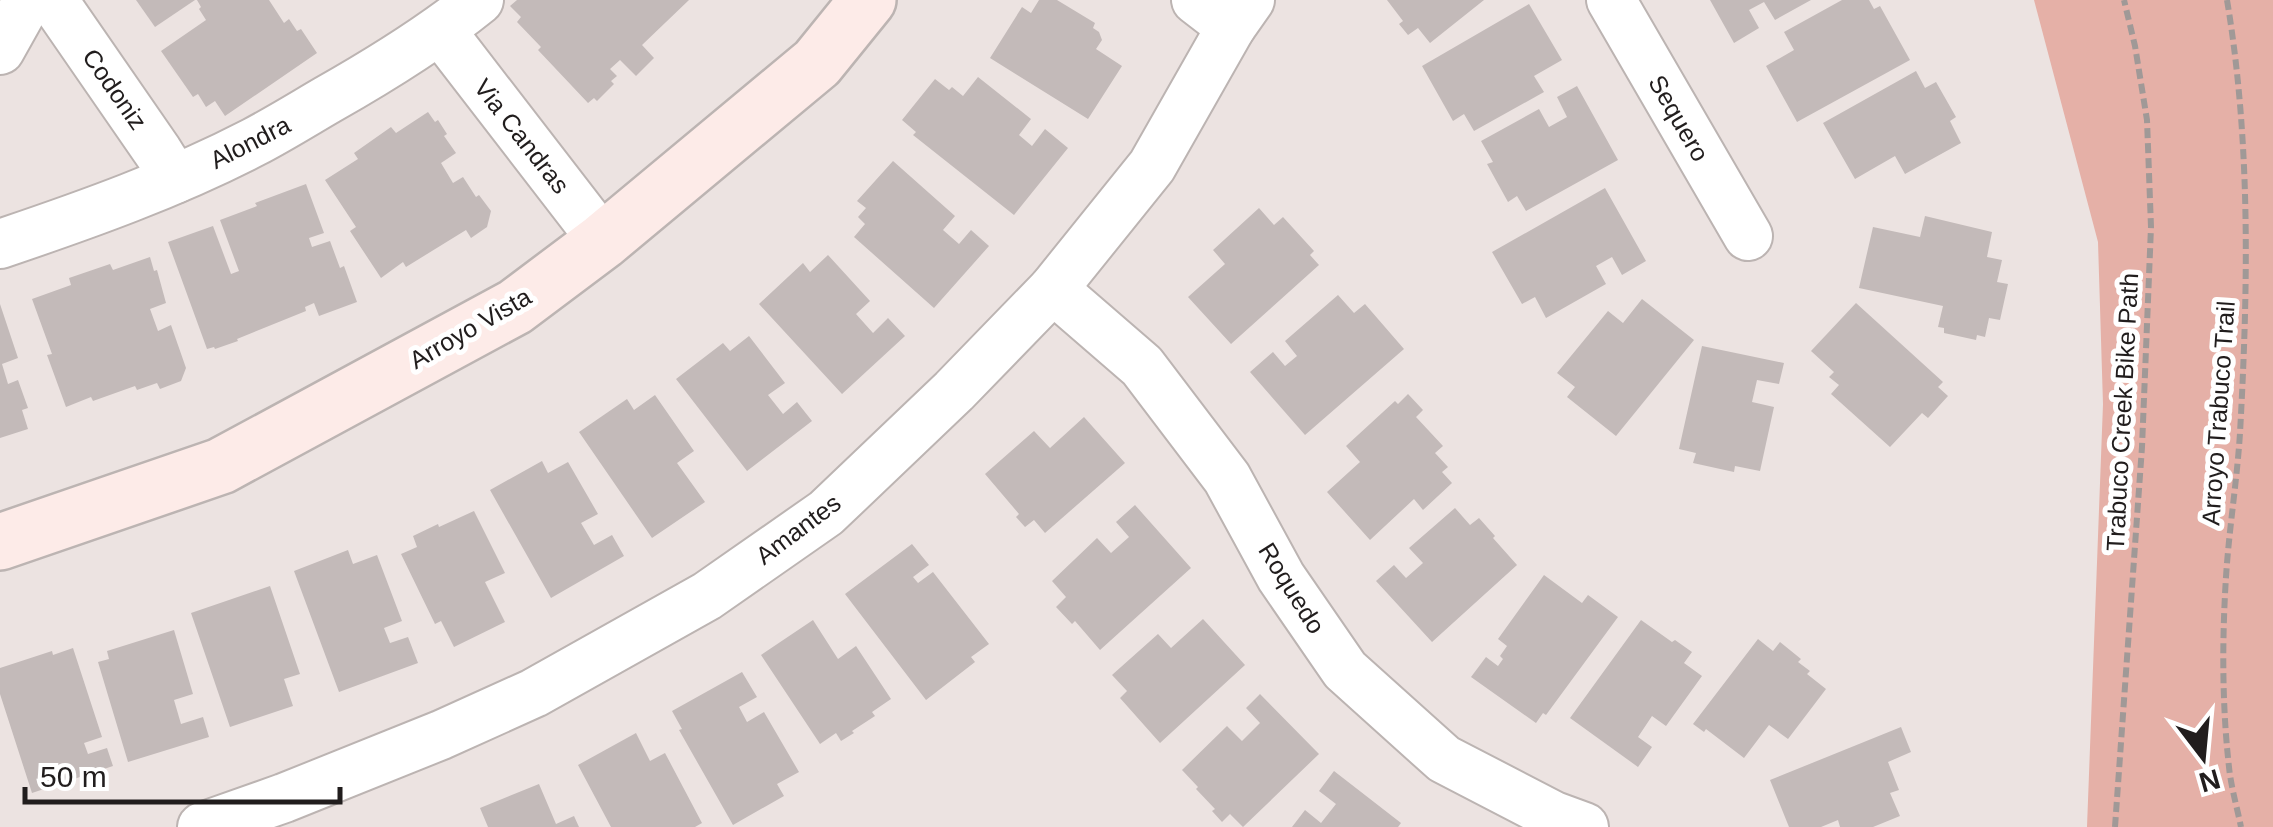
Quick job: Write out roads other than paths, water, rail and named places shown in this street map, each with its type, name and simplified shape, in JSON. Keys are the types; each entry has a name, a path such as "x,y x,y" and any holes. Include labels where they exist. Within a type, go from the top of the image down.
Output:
{"street":[{"path":"0,50 28,0"},
{"name":"Codoniz","path":"53,0 175,179"},
{"name":"Alondra","path":"0,244 81,217 253,142 441,31 479,0"},
{"name":"Arroyo Vista","path":"0,542 220,466 515,307 603,241 817,62 868,0"},
{"name":"Sequero","path":"1610,0 1748,236"},
{"name":"Amantes","path":"202,827 291,812 441,735 534,693 708,596 826,512 954,391 1053,289 1152,166 1226,9"},
{"name":"Via Candras","path":"441,31 603,241"},
{"name":"Roquedo","path":"1053,289 1142,366 1227,478 1281,577 1345,670 1444,760 1554,816 1584,827"}]}
